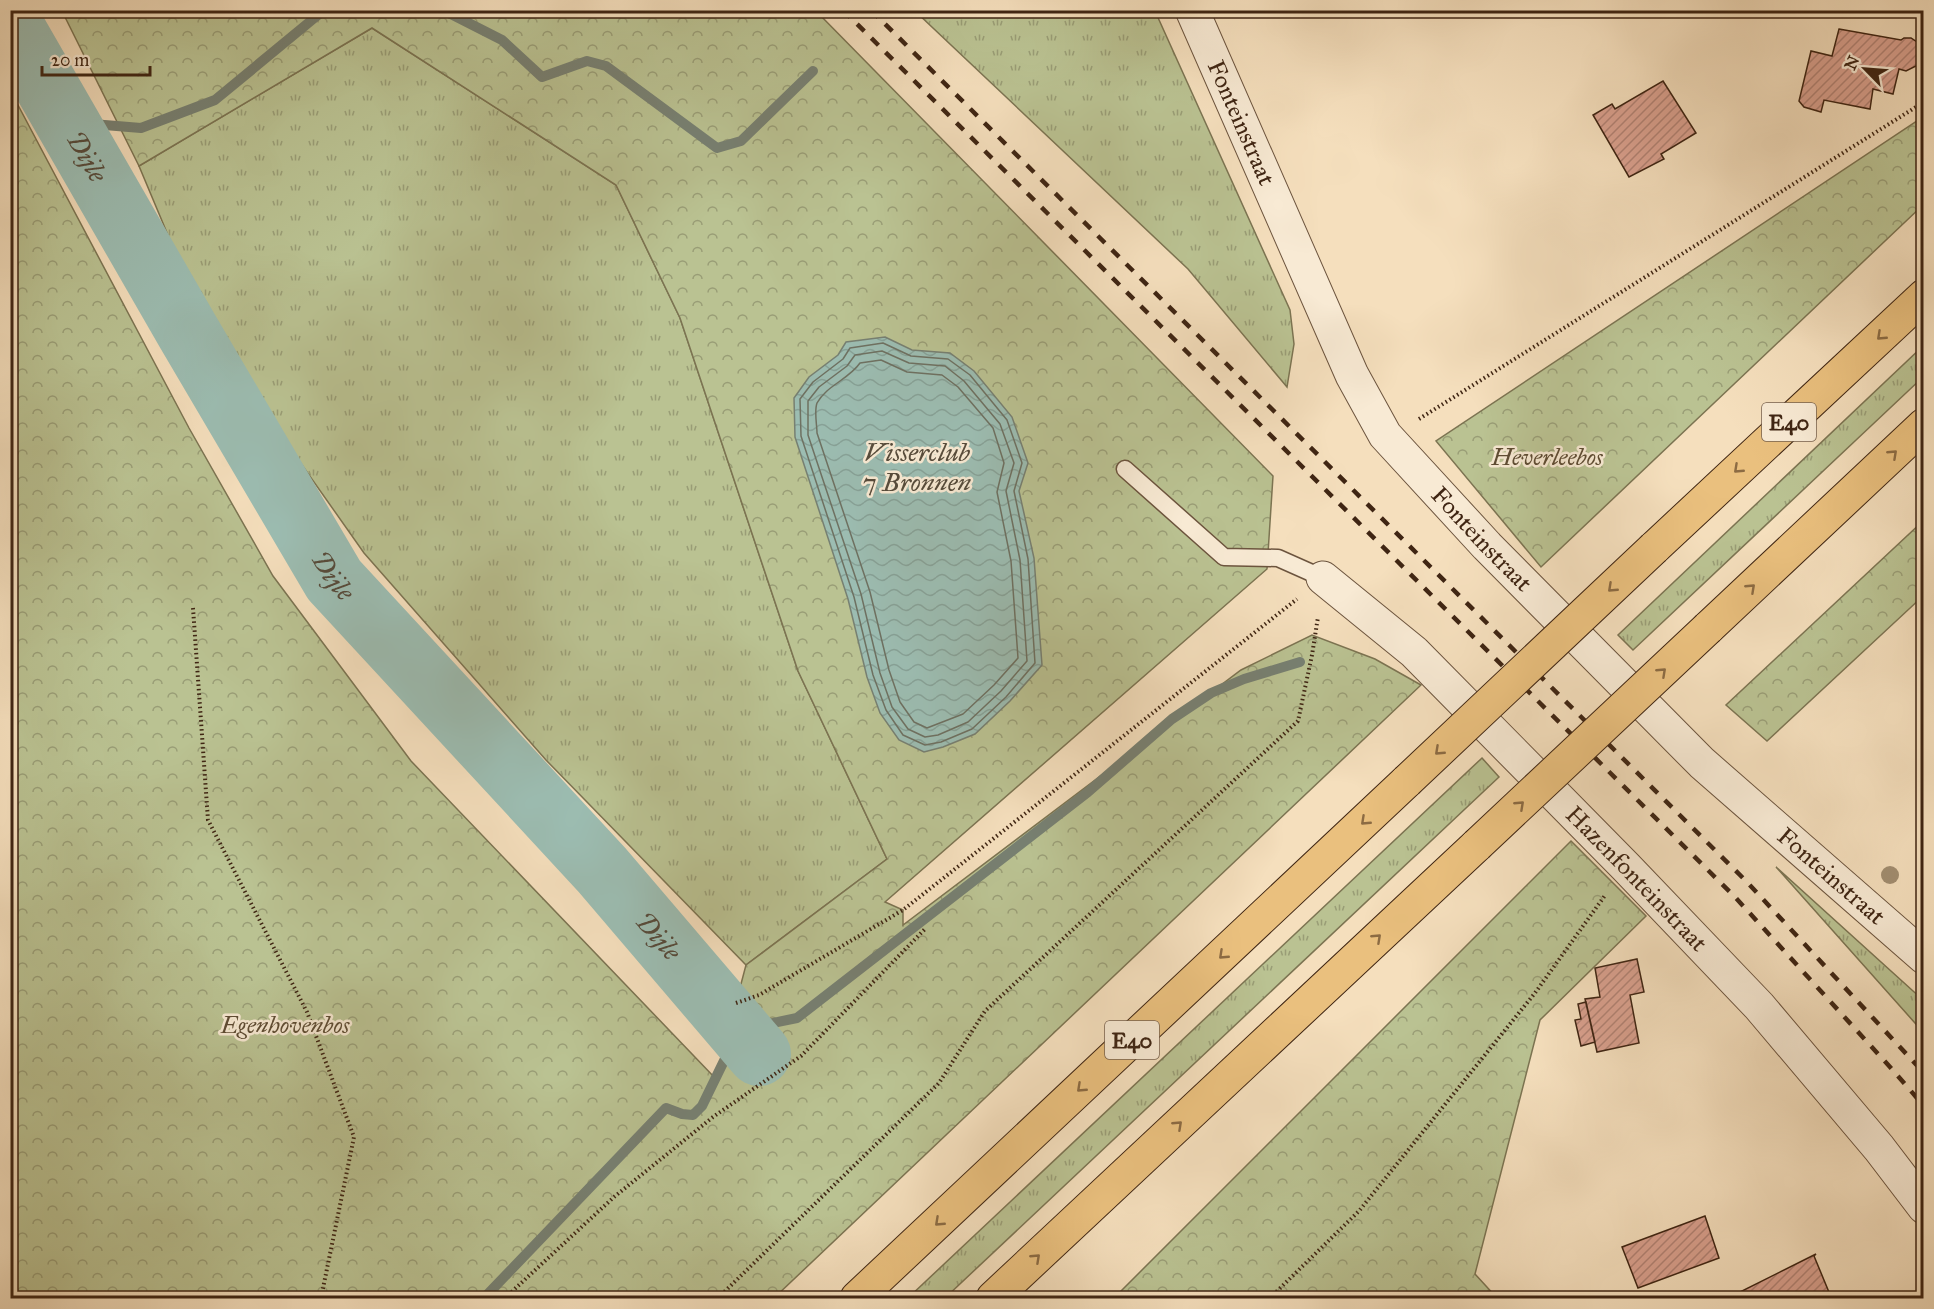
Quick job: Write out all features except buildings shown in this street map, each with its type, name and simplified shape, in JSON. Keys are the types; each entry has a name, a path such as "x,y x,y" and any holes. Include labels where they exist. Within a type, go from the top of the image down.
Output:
{"highway":[{"name":"E40","path":"858,1299 1923,296"},
{"path":"993,1299 1923,425"}],"street":[{"name":"Fonteinstraat","path":"1192,10 1352,375 1385,435 1487,546 1702,764 1923,957"},
{"name":"Hazenfonteinstraat","path":"1323,578 1414,652 1759,1006 1879,1148 1923,1207"}],"lane":[{"path":"1125,469 1224,557 1278,558 1323,578"}],"path":[{"path":"1385,435 1427,416 1923,102"},
{"path":"736,1003 759,994 903,910 1323,578"},
{"path":"718,1299 939,1083 985,1011 1298,721 1312,655 1323,578"},
{"path":"193,609 208,820 307,1012 354,1137 321,1299"},
{"path":"1270,1299 1359,1211 1535,993 1626,867"},
{"path":"505,1299 614,1197 713,1117 801,1056 925,929"}],"green space":[{"name":"Egenhovenbos","path":"62,11 816,11 1273,476 1267,569 885,902 903,910 903,925 1241,670 1312,635 1375,659 1421,685 774,1298 11,1298 10,90 189,428 273,576 411,761 716,1079 746,965 887,859 798,671 680,318 616,185 372,28 139,166"},
{"path":"915,11 1155,11 1290,310 1294,344 1287,387 1188,269"},
{"path":"372,28 616,185 680,318 798,671 887,859 746,965 546,760 364,553 209,333 139,166"},
{"name":"Heverleebos","path":"1923,117 1923,205 1541,567 1436,441"},
{"path":"1923,346 1923,377 1633,650 1618,635"},
{"path":"1923,521 1923,596 1767,741 1726,705"},
{"path":"1482,758 1499,777 945,1298 908,1298"},
{"path":"1571,841 1646,916 1540,1020 1475,1274 1497,1298 1114,1298"},
{"path":"1776,867 1923,1000 1923,1032"}],"water":[{"name":"Visserclub 7 Bronnen","path":"885,337 912,350 950,353 974,371 1012,417 1028,463 1019,491 1034,558 1042,665 1010,701 975,734 924,752 899,740 880,713 867,677 848,599 795,437 794,398 809,377 838,355 846,342"}],"waterway":[{"path":"68,122 141,128 215,100 324,10"},
{"path":"443,10 502,40 542,77 587,61 606,66 717,148 741,141 813,71"},
{"name":"Dijle","path":"10,23 334,580 602,870 759,1054"},
{"path":"484,1298 666,1108 693,1115 702,1106 739,1030 797,1018 1088,792 1172,719 1211,693 1244,679 1300,662"}],"railway":[{"path":"843,10 1735,897 1924,1106"},
{"path":"871,10 1747,882 1924,1073"}]}
